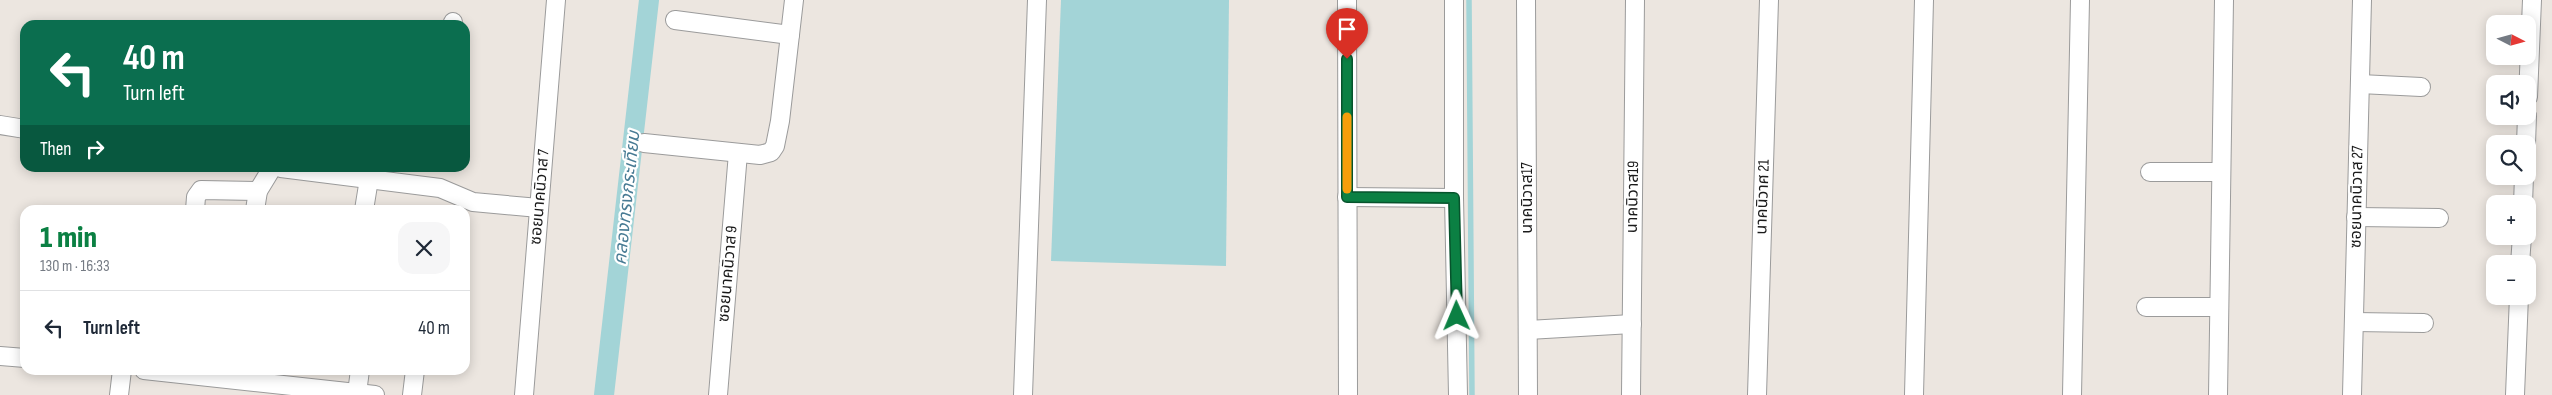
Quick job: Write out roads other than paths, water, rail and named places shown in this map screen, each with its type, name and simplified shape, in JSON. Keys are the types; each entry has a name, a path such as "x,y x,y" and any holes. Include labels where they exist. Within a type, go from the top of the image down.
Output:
{"street":[{"name":"ซอยนาคนิวาส 7","path":"524,395 556,0"},
{"path":"644,143 760,155 771,152 775,146 794,0"},
{"path":"1023,395 1037,0"},
{"path":"1347,0 1348,395"},
{"path":"1454,0 1454,198 1458,395"},
{"name":"นาคนิวาส17","path":"1526,0 1528,395"},
{"name":"นาคนิวาส19","path":"1631,395 1635,0"},
{"name":"นาคนิวาศ 21","path":"1758,395 1769,0"},
{"path":"1914,395 1924,0"},
{"path":"2072,395 2080,0"},
{"path":"2218,395 2224,0"},
{"name":"ซอยนาคนิวาส 27","path":"2352,395 2362,0"},
{"path":"2529,75 2532,0"},
{"path":"675,20 790,35"},
{"path":"2360,84 2422,87"},
{"path":"0,125 20,128"},
{"name":"ซอยนาคนิวาส 9","path":"718,395 738,153"},
{"path":"256,205 258,191 270,172"},
{"path":"313,172 440,188 473,202 539,208"},
{"path":"2150,172 2221,172"},
{"path":"365,205 369,179"},
{"path":"195,205 196,197 202,190 258,191"},
{"path":"1347,197 1454,198"},
{"path":"2356,218 2439,218"},
{"path":"2515,395 2519,305"},
{"path":"2146,307 2219,307"},
{"path":"2354,322 2424,322"},
{"path":"1528,330 1632,324"},
{"path":"0,356 20,358"},
{"path":"120,395 122,375"},
{"path":"190,375 375,395"},
{"path":"357,393 359,375"},
{"path":"412,395 414,375"}],"water":[{"path":"1061,0 1229,0 1226,266 1051,261"}],"waterway":[{"name":"คลองทรงกระเทียม","path":"604,395 649,0"},
{"path":"1469,0 1472,395"}]}
